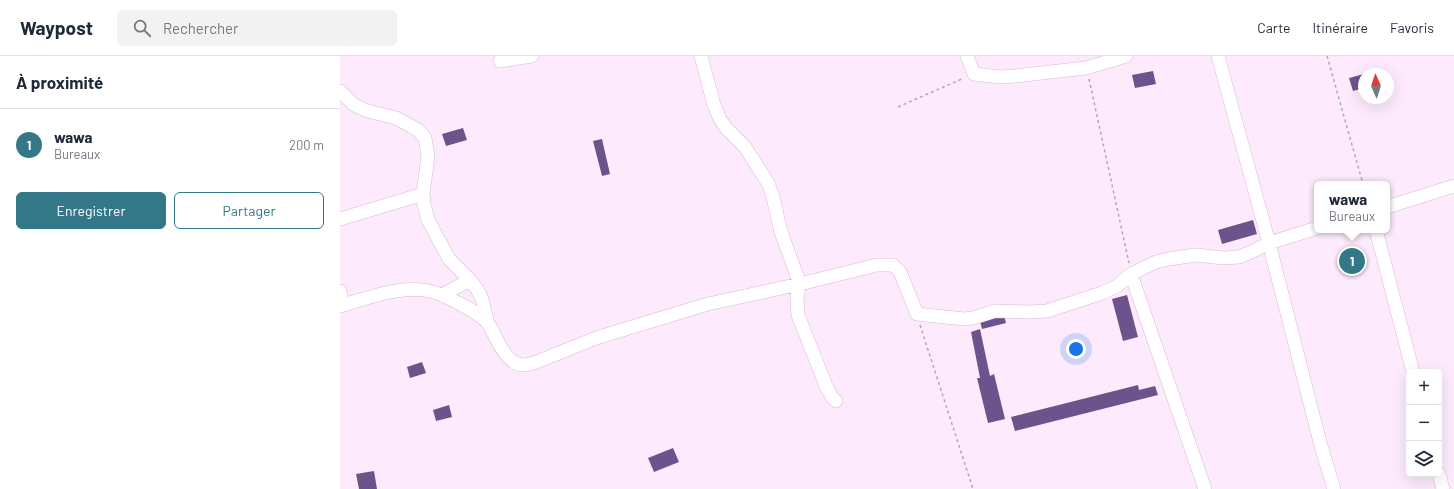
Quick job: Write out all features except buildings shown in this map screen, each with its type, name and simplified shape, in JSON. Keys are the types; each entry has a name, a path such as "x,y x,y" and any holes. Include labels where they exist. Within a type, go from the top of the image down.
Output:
{"street":[{"path":"500,61 532,56"},
{"path":"701,56 714,105 720,119 726,128 745,147 768,183 773,197 781,232 800,284 797,297 798,315 826,386 836,401"},
{"path":"967,56 974,74 1000,77 1086,68 1126,56"},
{"path":"1218,56 1269,243 1321,446 1334,489"},
{"path":"340,91 358,107 396,118 422,133 425,138 428,156 423,194 428,220 449,259 477,288 482,299 488,324 506,353 514,362 521,365 534,364 596,338 708,304 877,265 893,265 900,272 905,280 917,314 964,319 973,318 996,311 1047,311 1102,293 1117,286 1131,274 1156,262 1196,255 1224,258 1239,257 1249,254 1269,243 1314,229"},
{"path":"1390,206 1454,186"},
{"path":"340,219 423,194"},
{"path":"1377,233 1411,369"},
{"path":"1131,274 1205,489"},
{"path":"442,295 470,280"},
{"path":"340,291 342,305 391,292 406,290 430,291 442,295 462,306 488,324"},
{"path":"1440,477 1443,489"}],"path":[{"path":"1327,56 1362,181"},
{"path":"1086,68 1131,274"},
{"path":"898,106 974,74"},
{"path":"917,314 974,489"}],"place":[{"name":"wawa","path":"1352,261"}]}
